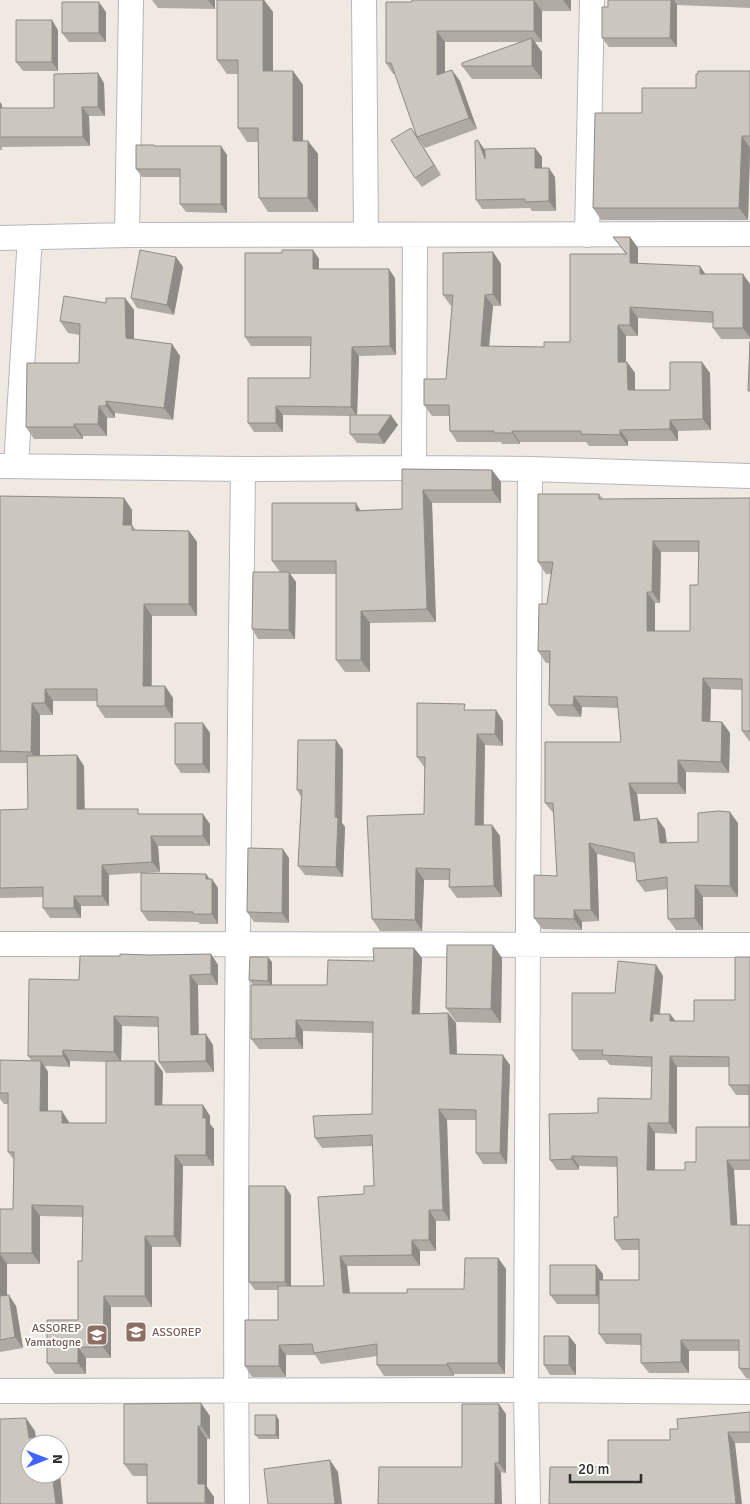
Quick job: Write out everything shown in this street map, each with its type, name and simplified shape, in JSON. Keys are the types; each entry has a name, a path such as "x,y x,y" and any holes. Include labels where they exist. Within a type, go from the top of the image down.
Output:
{"street":[{"path":"127,236 131,0"},
{"path":"364,0 366,235"},
{"path":"587,235 592,0"},
{"path":"0,238 750,234"},
{"path":"414,468 415,236"},
{"path":"30,237 8,466 243,469 530,469 750,476"},
{"path":"237,1504 237,944 243,469"},
{"path":"528,1504 526,1390 530,469"},
{"path":"0,944 750,945"},
{"path":"0,1391 526,1390 750,1392"}],"building":[{"path":"217,0 263,0 263,71 293,71 293,141 308,141 308,198 259,198 258,128 238,128 238,60 217,60"},
{"path":"412,0 534,0 534,31 437,31 437,75 452,70 469,118 417,137 391,63 386,63 386,2 412,2"},
{"path":"608,0 671,0 670,38 602,38 602,7 608,7"},
{"path":"62,2 99,2 99,33 62,33"},
{"path":"16,20 52,20 52,62 16,62"},
{"path":"532,38 532,66 462,66 462,63"},
{"path":"698,71 750,71 750,136 742,136 739,208 593,208 595,113 642,113 642,88 696,88 696,74 698,74"},
{"path":"98,73 98,107 82,107 83,137 0,137 0,108 54,108 54,74"},
{"path":"411,128 434,165 415,178 391,140"},
{"path":"478,140 485,159 485,149 535,148 535,168 549,168 549,201 525,202 525,199 476,200 475,141"},
{"path":"136,145 221,146 221,204 180,204 180,169 136,169"},
{"path":"613,237 630,237 630,263 700,266 700,274 743,274 743,328 713,328 713,312 630,307 630,325 618,325 618,362 627,362 628,390 670,390 670,362 702,362 703,419 670,420 670,429 620,430 620,435 581,434 581,431 512,431 512,433 494,433 494,431 450,431 449,405 424,405 424,379 446,379 453,295 443,295 443,253 493,252 493,294 485,295 481,346 544,347 544,342 570,342 570,254 627,254"},
{"path":"140,250 176,257 167,305 131,298"},
{"path":"282,250 313,250 313,269 389,269 390,346 352,347 351,407 276,406 276,423 248,423 248,378 310,378 311,337 245,337 245,253 282,253"},
{"path":"64,296 106,303 106,298 125,298 126,338 172,344 164,408 106,401 106,406 99,406 98,424 74,424 74,427 26,427 27,363 79,363 80,324 60,321"},
{"path":"750,341 750,391 748,391"},
{"path":"350,415 391,415 378,434 350,434"},
{"path":"402,469 492,470 492,490 423,490 427,609 361,611 361,660 336,660 336,561 272,561 272,503 356,503 356,511 402,509"},
{"path":"538,494 599,494 599,499 750,498 750,731 742,731 742,679 703,678 702,721 722,722 721,762 678,760 678,783 629,783 634,821 657,818 660,843 698,842 698,813 730,812 730,886 695,885 695,918 668,919 667,877 637,881 634,853 589,843 591,910 574,910 574,919 534,918 534,875 557,876 553,803 545,803 545,742 621,742 617,697 574,696 573,705 549,705 550,651 538,651 539,604 547,604 553,562 538,562","holes":["653,541 699,541 698,585 690,585 690,631 647,631 647,592 652,592"]},
{"path":"0,496 124,498 123,525 132,525 132,530 189,531 189,604 144,604 143,686 165,686 165,706 97,706 97,689 45,689 45,703 32,703 31,752 0,751"},
{"path":"253,572 289,572 289,630 252,629"},
{"path":"417,703 465,704 464,710 496,710 495,734 477,734 475,825 492,825 494,886 449,887 450,869 416,868 415,920 372,919 367,816 424,814 425,757 417,757"},
{"path":"175,723 203,723 203,764 175,764"},
{"path":"298,740 336,740 335,817 338,818 336,867 298,866 302,790 297,790"},
{"path":"77,755 77,809 138,809 138,814 203,814 203,836 151,836 152,862 102,865 102,896 74,896 74,908 43,908 43,887 0,888 0,810 28,809 27,756"},
{"path":"248,848 283,849 282,913 247,912"},
{"path":"141,873 206,874 206,879 212,879 212,914 141,911"},
{"path":"447,945 493,945 491,1009 446,1008"},
{"path":"373,948 414,948 412,1014 448,1013 450,1054 503,1055 500,1153 476,1153 476,1110 439,1109 443,1210 429,1210 429,1240 412,1240 412,1255 340,1256 343,1293 407,1293 407,1289 464,1289 465,1258 498,1258 498,1363 377,1365 377,1344 314,1353 312,1344 279,1345 279,1366 245,1366 245,1320 278,1320 278,1286 324,1286 318,1197 364,1194 364,1186 374,1186 372,1135 315,1138 313,1116 372,1114 373,1022 296,1020 296,1038 251,1039 251,985 327,985 328,960 374,961"},
{"path":"120,954 211,954 211,974 190,975 191,1035 206,1034 206,1061 159,1062 158,1017 114,1016 114,1052 63,1050 63,1056 28,1056 29,979 79,980 80,956 120,956"},
{"path":"250,957 268,957 268,981 249,980"},
{"path":"735,957 750,957 750,1160 727,1160 731,1225 750,1225 750,1369 739,1368 739,1340 681,1340 681,1362 641,1363 641,1334 599,1334 599,1280 639,1280 639,1239 615,1240 614,1217 618,1217 617,1157 572,1156 572,1159 550,1160 549,1114 598,1113 598,1098 651,1099 652,1057 602,1055 603,1050 572,1050 572,993 615,993 618,961 656,965 650,1021 653,1021 653,1014 670,1014 670,1021 694,1021 694,1000 735,1000","holes":["670,1056 729,1057 729,1085 749,1085 749,1127 696,1127 696,1162 685,1162 685,1170 647,1170 648,1123 669,1123"]},
{"path":"0,1060 41,1061 40,1111 62,1111 62,1123 106,1123 106,1061 155,1061 155,1105 203,1105 203,1118 206,1118 206,1155 175,1155 174,1236 145,1236 145,1296 104,1296 103,1347 78,1347 78,1363 47,1363 47,1320 78,1320 78,1261 82,1261 83,1206 32,1205 32,1253 0,1253 0,1209 13,1209 14,1152 8,1152 8,1093 0,1093"},
{"path":"249,1186 285,1186 285,1282 249,1282"},
{"path":"550,1265 596,1265 596,1295 550,1295"},
{"path":"9,1295 15,1337 0,1340 0,1296"},
{"path":"544,1336 569,1336 569,1365 544,1365"},
{"path":"201,1403 201,1426 198,1426 198,1484 205,1484 205,1503 147,1503 147,1464 124,1464 124,1404"},
{"path":"462,1404 499,1404 499,1463 495,1463 495,1504 378,1504 379,1467 462,1467"},
{"path":"750,1412 750,1432 728,1432 736,1504 549,1504 550,1467 608,1467 608,1440 670,1440 670,1429 678,1429 677,1419"},
{"path":"255,1415 276,1415 276,1435 255,1435"},
{"path":"26,1418 28,1434 20,1434 20,1484 53,1484 56,1504 0,1504 0,1419"},
{"path":"330,1460 335,1504 268,1504 264,1469"}],"place":[{"name":"ASSOREP","path":"136,1332"},
{"name":"ASSOREP Yamatogne","path":"97,1335"}]}
